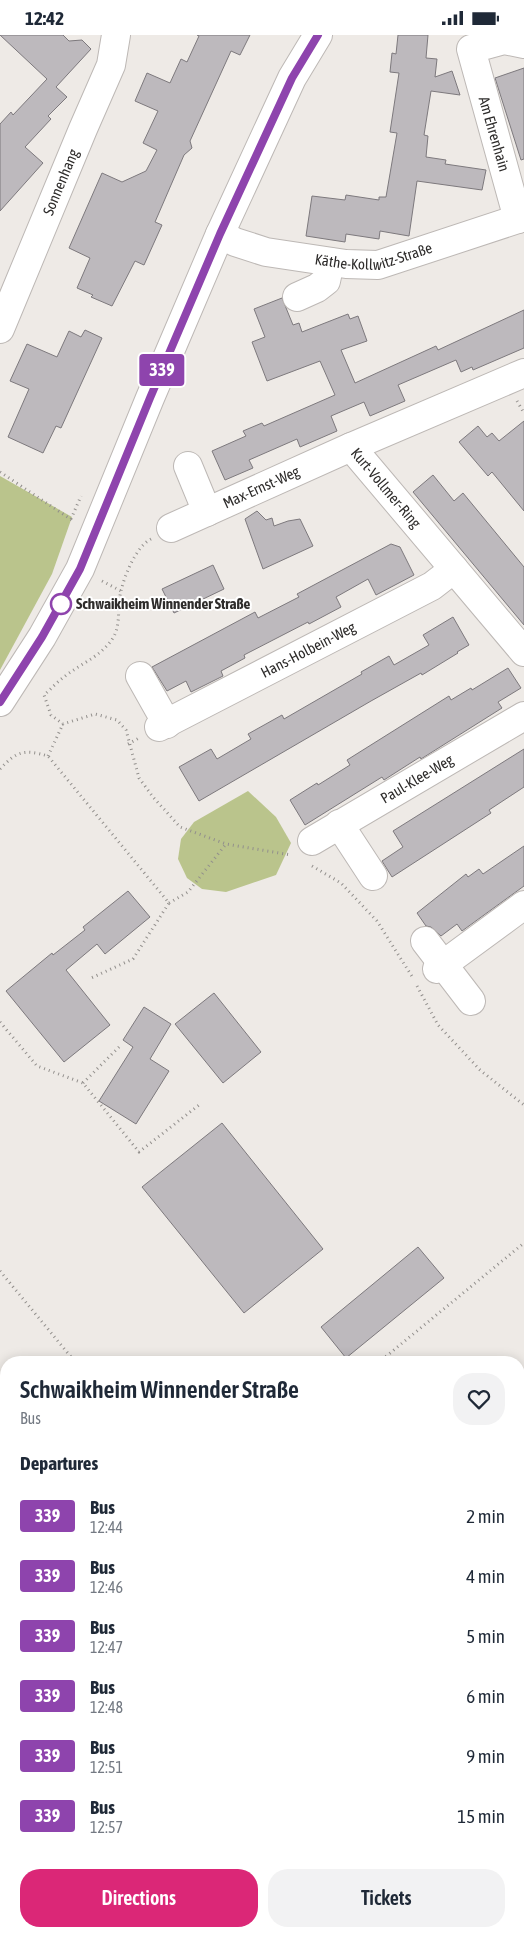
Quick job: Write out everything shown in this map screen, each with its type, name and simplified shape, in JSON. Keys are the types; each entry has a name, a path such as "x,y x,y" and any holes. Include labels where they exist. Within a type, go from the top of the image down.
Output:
{"street":[{"name":"Sonnenhang","path":"0,329 111,65 116,35"},
{"path":"0,702 42,637 80,569 220,234 292,78 318,35"},
{"name":"Am Ehrenhain","path":"521,218 470,49 504,40 524,44"},
{"name":"Käthe-Kollwitz-Straße","path":"220,234 236,242 266,252 346,264 378,265 521,218"},
{"path":"297,297 317,288 326,281 330,262"},
{"name":"Kurt-Vollmer-Ring","path":"524,373 351,447 524,652"},
{"name":"Max-Ernst-Weg","path":"171,529 351,447"},
{"path":"188,466 207,512"},
{"name":"Hans-Holbein-Weg","path":"140,676 163,725 432,586 454,569"},
{"name":"Paul-Klee-Weg","path":"306,854 339,824 524,716"},
{"path":"339,824 373,876"},
{"path":"440,967 524,905"},
{"path":"425,941 440,967 471,1001"}],"path":[{"path":"0,472 71,519"},
{"path":"63,724 52,715 44,695 65,676 95,657 114,635 121,591 127,573 143,544 171,529"},
{"path":"48,756 63,724 95,714 117,720 126,730 139,778 180,827 226,843 306,854 342,883 377,921 416,983 438,1025 480,1070 524,1105"},
{"path":"0,769 10,758 29,750 48,756 169,903"},
{"path":"89,979 133,959 169,903 188,892 226,843"},
{"path":"0,1022 37,1066 83,1083 139,1152 199,1105"},
{"path":"83,1083 120,1046"},
{"path":"387,1356 524,1243"},
{"path":"0,1271 70,1356"}],"green space":[{"path":"0,476 72,517 52,574 0,670"},
{"path":"248,791 276,817 291,843 276,875 226,892 202,889 187,878 178,859 181,839 194,822"}],"building":[{"path":"0,35 63,35 69,41 82,40 91,49 56,87 67,97 48,116 51,119 25,147 43,163 0,211 0,124 11,112 13,115 47,79"},
{"path":"197,35 250,35 240,55 231,51 190,141 192,148 184,155 155,222 162,225 144,265 135,261 112,306 91,297 93,295 77,288 90,258 69,248 102,173 122,182 146,171 157,150 143,143 158,111 135,101 147,73 170,83 181,59 187,62 199,36"},
{"path":"398,35 428,35 426,58 437,59 435,77 452,71 460,95 431,91 424,135 428,136 426,157 446,160 445,164 486,170 482,190 417,181 409,236 380,231 379,239 346,234 345,242 306,236 312,196 345,200 346,195 379,200 379,197 386,197 397,133 390,132 399,73 390,72 392,53 396,54"},
{"path":"524,68 524,159 521,160 495,78"},
{"path":"282,298 293,325 299,323 302,332 348,314 350,319 358,316 367,341 341,350 355,383 436,346 438,350 524,310 524,348 473,370 472,367 461,372 456,360 398,385 405,401 370,416 364,402 331,416 337,431 300,447 297,439 249,460 253,468 225,480 212,451 246,436 243,431 262,423 264,426 335,395 320,361 267,381 252,342 265,337 254,309"},
{"path":"85,330 102,338 61,428 56,426 43,453 8,437 29,389 10,381 27,344 57,357 69,331 81,337"},
{"path":"524,421 524,511 492,472 488,476 459,442 478,426 487,437 492,433 499,441"},
{"path":"433,475 454,501 463,493 524,567 524,625 413,492"},
{"path":"257,511 266,520 272,518 274,526 300,519 313,546 263,569 245,519"},
{"path":"391,544 400,547 414,575 376,595 368,579 336,597 341,607 244,655 245,658 221,671 223,676 191,692 186,681 167,691 152,667 255,612 258,618 299,597 297,594"},
{"path":"213,565 224,589 174,613 162,589"},
{"path":"453,617 469,645 458,653 199,801 179,767 211,749 217,759 251,739 248,734 282,715 284,719 362,674 361,672 389,656 394,665 429,645 423,635"},
{"path":"508,668 521,688 498,702 502,708 421,759 420,757 384,780 382,777 305,825 290,800 350,765 347,760 449,696 451,700 471,688 472,690"},
{"path":"524,749 524,787 489,810 491,813 392,877 382,861 403,847 393,831"},
{"path":"524,846 524,886 462,931 457,924 441,936 431,927 426,926 417,913 466,874 468,877 479,869 483,874"},
{"path":"128,891 150,917 105,954 97,944 66,970 110,1025 64,1062 6,991 52,953 53,955 85,930 83,927"},
{"path":"214,993 261,1052 223,1083 175,1024"},
{"path":"144,1007 171,1024 150,1059 169,1071 136,1124 99,1101 133,1047 123,1040"},
{"path":"222,1123 323,1249 244,1313 142,1187"},
{"path":"418,1247 444,1278 348,1356 344,1356 321,1327"}],"bus line":[{"name":"339","path":"0,702 42,637 80,569 220,234 292,78 318,35"}],"place":[{"name":"Schwaikheim Winnender Straße","path":"61,604"}]}
